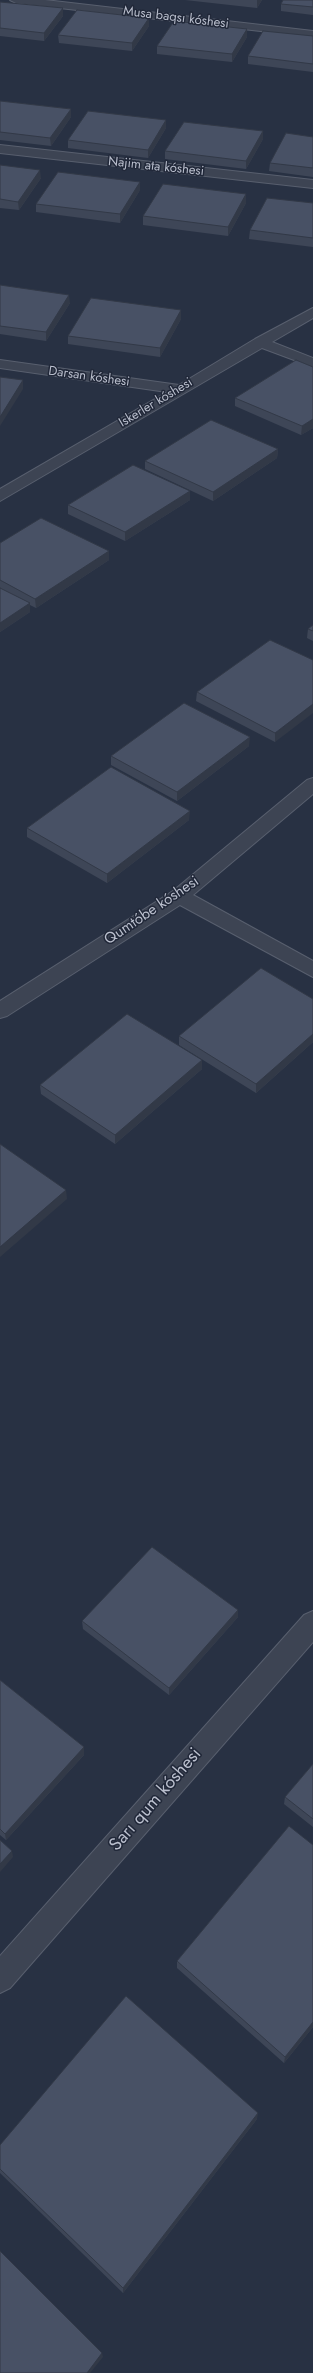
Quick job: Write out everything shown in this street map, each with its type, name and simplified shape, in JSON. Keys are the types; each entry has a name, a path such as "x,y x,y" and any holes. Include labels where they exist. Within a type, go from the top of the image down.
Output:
{"street":[{"name":"Musa baqsı kóshesi","path":"16,0 313,34"},
{"name":"Najim ata kóshesi","path":"0,150 313,184"},
{"name":"Iskerler kóshesi","path":"0,496 313,312"},
{"path":"260,342 313,363"},
{"name":"Darsan kóshesi","path":"0,364 178,390"},
{"name":"Qumtóbe kóshesi","path":"0,1010 180,896 313,784"},
{"path":"180,896 313,970"},
{"name":"Sarı qum kóshesi","path":"0,1978 313,1623"}],"building":[{"path":"283,0 313,0 313,7 281,4"},
{"path":"0,2 63,8 44,33 0,28"},
{"path":"77,10 149,18 132,43 58,35"},
{"path":"174,21 247,29 232,54 157,46"},
{"path":"263,31 313,36 313,64 248,56"},
{"path":"0,101 71,109 50,138 0,132"},
{"path":"88,111 166,120 148,150 68,140"},
{"path":"184,122 263,131 246,161 165,151"},
{"path":"286,133 313,137 313,168 270,163"},
{"path":"0,165 40,170 18,202 0,199"},
{"path":"58,172 140,182 120,214 36,204"},
{"path":"163,184 246,194 228,227 143,216"},
{"path":"267,198 313,203 313,238 250,230"},
{"path":"0,285 69,295 46,332 0,326"},
{"path":"91,298 181,310 160,348 68,336"},
{"path":"296,360 313,367 313,419 302,426 235,398"},
{"path":"0,377 23,380 0,417"},
{"path":"211,420 278,449 213,492 145,461"},
{"path":"133,465 190,491 125,532 68,505"},
{"path":"41,518 109,551 35,599 0,580 0,543"},
{"path":"0,588 30,603 0,623"},
{"path":"313,625 313,631 308,629"},
{"path":"270,640 313,660 313,704 275,733 197,692"},
{"path":"184,703 250,737 177,792 111,756"},
{"path":"111,767 190,811 107,874 27,828"},
{"path":"261,968 313,999 313,1034 256,1084 179,1036"},
{"path":"127,1014 202,1060 115,1135 40,1085"},
{"path":"0,1144 66,1190 0,1247"},
{"path":"152,1547 238,1610 169,1688 82,1621"},
{"path":"0,1680 84,1747 5,1834 0,1829"},
{"path":"313,1764 313,1819 285,1797"},
{"path":"289,1826 313,1845 313,2022 285,2057 177,1961"},
{"path":"0,1840 12,1851 0,1864"},
{"path":"126,1996 258,2113 123,2288 0,2169 0,2145"},
{"path":"0,2251 102,2353 87,2373 0,2373"}]}
